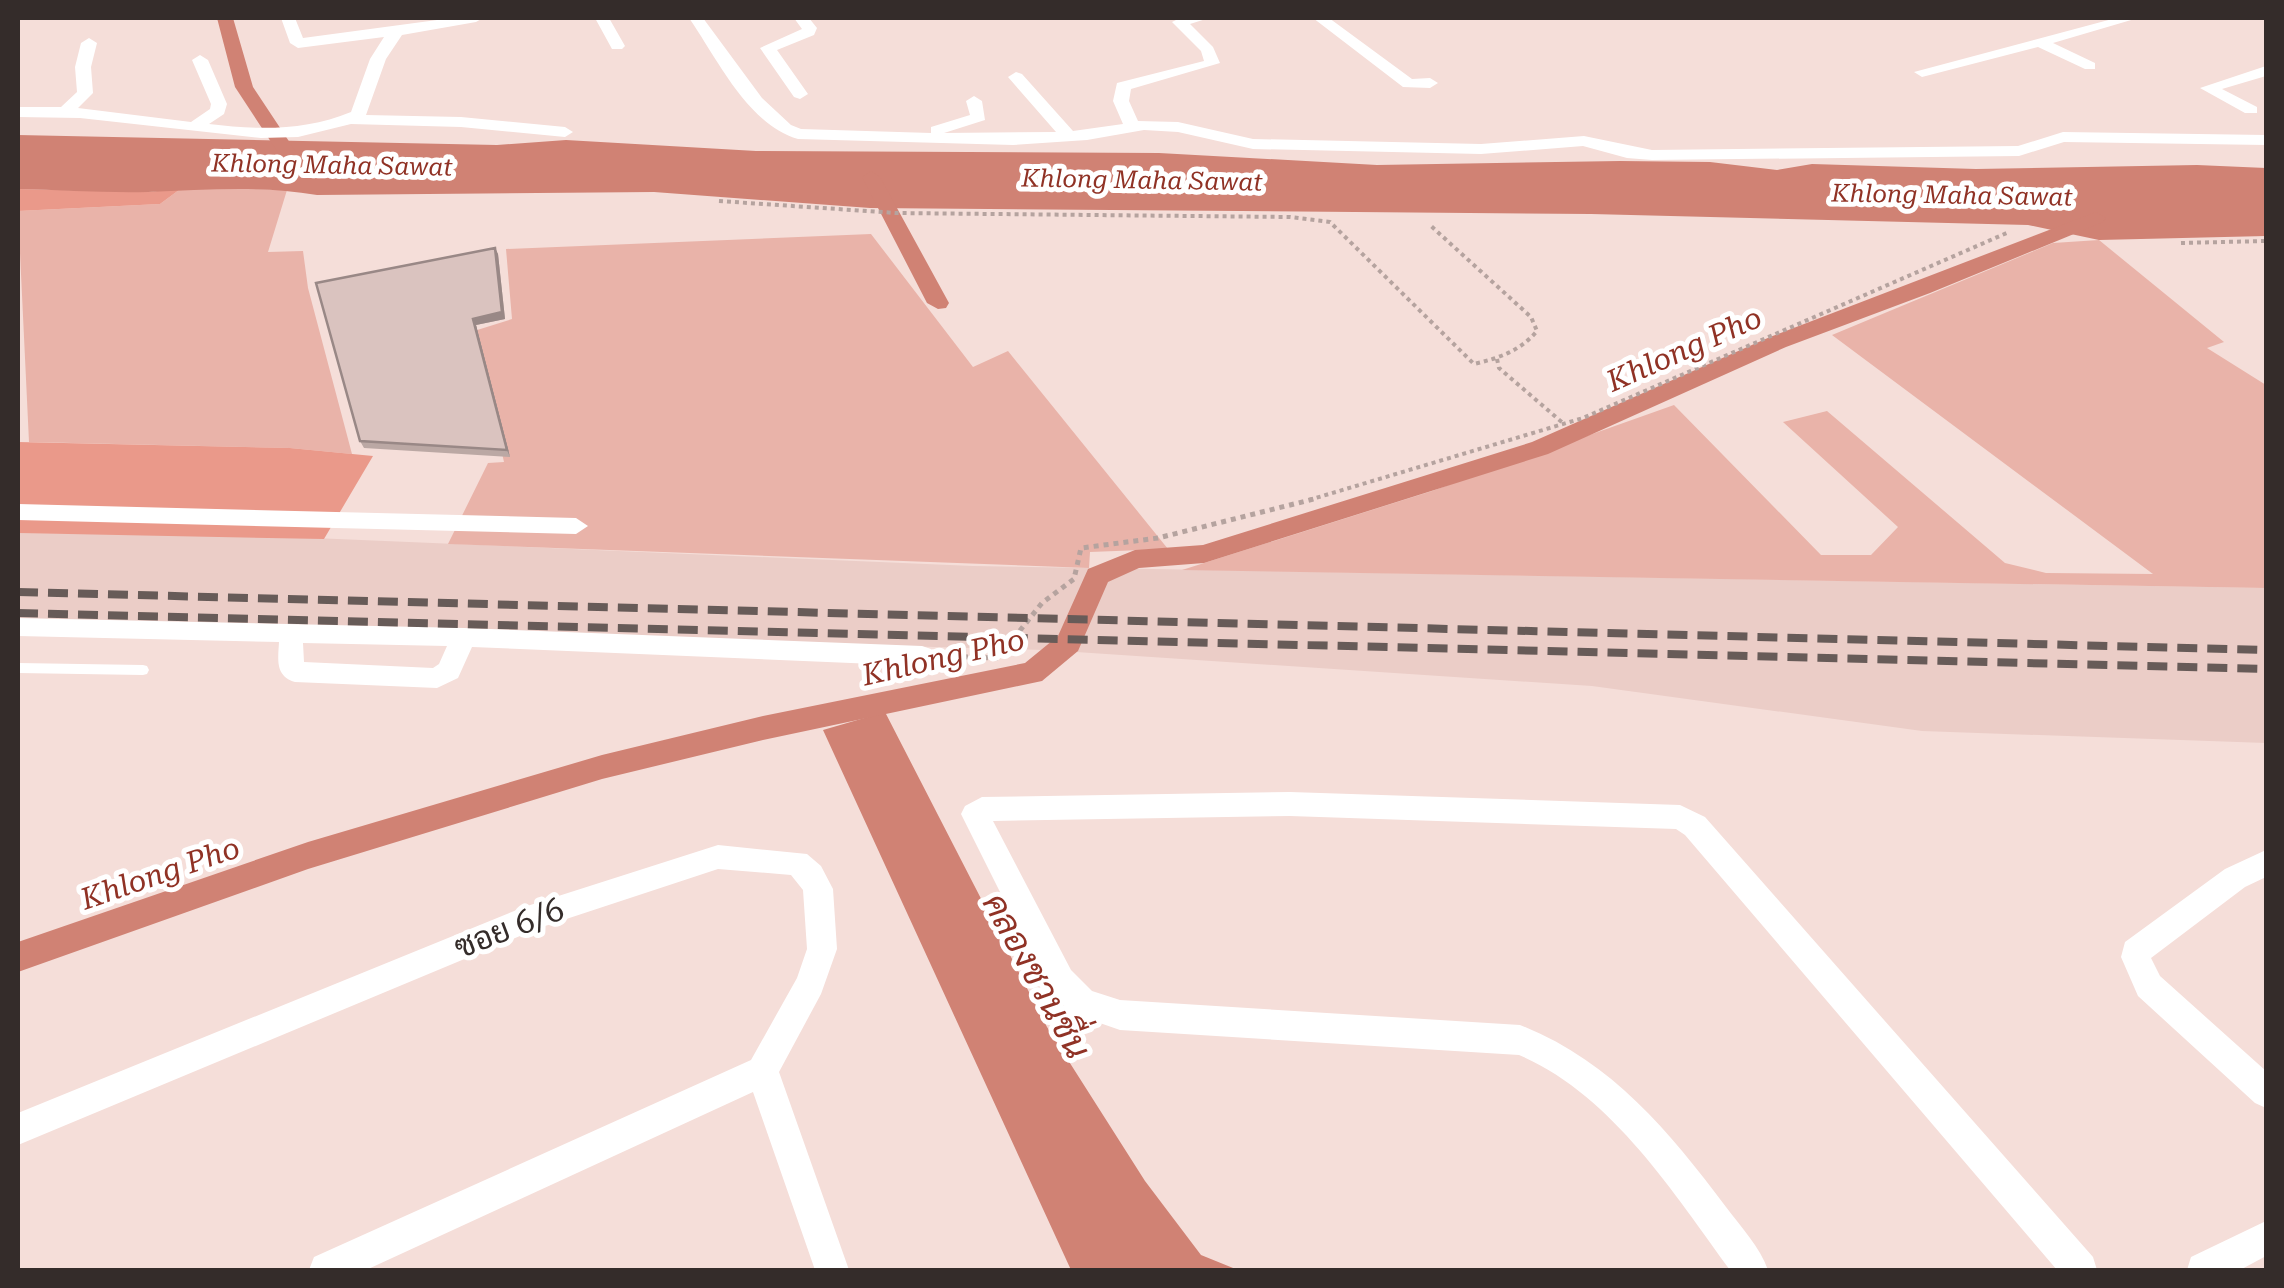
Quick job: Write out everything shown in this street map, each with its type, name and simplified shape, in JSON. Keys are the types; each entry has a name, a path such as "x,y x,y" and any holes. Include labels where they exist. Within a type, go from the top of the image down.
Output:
{"street":[{"path":"288,18 298,43 476,18"},
{"path":"602,18 618,46"},
{"path":"696,18 766,110 790,132 1013,140 1132,126 1178,127 1253,144 1481,149 1572,140 1652,155 2019,151 2064,137 2266,140"},
{"path":"800,94 768,48 808,32 810,28 801,18"},
{"path":"1176,20 1202,18"},
{"path":"1299,18 1384,86"},
{"path":"1320,18 1409,84 1430,83"},
{"path":"1922,72 2132,18"},
{"path":"1132,126 1121,101 1124,86 1212,63 1208,50 1176,20"},
{"path":"18,112 65,112 255,132 321,128 358,115 388,40 403,26"},
{"path":"2038,41 2090,66"},
{"path":"65,112 85,94 83,67 90,44"},
{"path":"200,60 218,104 218,111 201,127"},
{"path":"2251,110 2208,88 2265,73"},
{"path":"1016,77 1068,136"},
{"path":"924,136 979,117 974,101"},
{"path":"351,119 462,122 564,132"},
{"path":"18,512 576,526"},
{"path":"18,627 464,637 922,656"},
{"path":"291,632 294,672 418,678 444,676 464,637"},
{"path":"1751,1270 1624,1113 1567,1060 1545,1046 1520,1040 1120,1015 1082,1002 1060,980 975,814 982,809 1290,804 1680,817 1695,826 2080,1270"},
{"name":"ซอย 6/6","path":"18,1129 534,916 718,857 796,864 811,876 818,890 822,949 810,984 762,1071"},
{"path":"2266,863 2235,878 2136,952 2136,959 2141,976 2150,986 2266,1092"},
{"path":"327,1270 762,1071 832,1270"},
{"path":"2204,1270 2266,1238"}],"lane":[{"path":"18,668 143,670"}],"path":[{"path":"718,201 896,213 1290,217 1330,222 1474,364 1496,359 1529,342 1537,330 1531,317 1431,226"},
{"path":"922,656 998,658 1042,603 1074,579 1081,548 1158,538 1307,501 1564,424 2009,232"},
{"path":"2181,243 2266,241"},
{"path":"1496,359 1499,368 1564,424"}],"shaded area":[{"path":"183,187 287,190 268,252 303,251 308,288 352,454 290,448 29,442 18,211 160,204"},
{"path":"183,187 160,204 18,211 18,189 151,192"},
{"path":"871,234 973,367 1008,351 1168,549 1090,552 1089,568 448,544 488,463 504,462 474,331 512,319 506,249"},
{"path":"2099,240 2224,342 2207,348 2266,385 2266,588 1182,570 1432,491 1674,405 1821,555 1871,555 1898,527 1783,422 1827,411 2005,563 2046,573 2153,574 1832,335 2053,243"},
{"path":"18,442 290,448 373,456 324,539 18,533"},
{"path":"18,533 242,535 973,566 2266,588 2266,743 1922,731 1592,686 1046,650 18,622"}],"water":[{"name":"Khlong Maha Sawat","path":"18,135 497,145 566,140 756,151 1159,153 1377,165 1620,161 1710,162 1777,170 1812,164 1976,169 2197,165 2266,168 2266,236 2099,240 2028,225 1591,214 870,208 654,192 317,195 254,189 18,189"},
{"path":"885,712 1047,1027 1145,1181 1201,1255 1238,1270 1071,1270 823,730"}],"building":[{"path":"495,248 502,312 473,319 507,450 360,441 316,283"}],"waterway":[{"name":"Khlong Maha Sawat","path":"225,18 244,87 295,164"},
{"path":"871,177 938,303"},
{"name":"Khlong Pho","path":"18,957 308,856 602,767 763,728 1032,673 1068,644 1097,576 1135,559 1204,554 1540,448 1778,342 1923,289 2096,218"}],"railway":[{"path":"18,592 2266,650"},
{"path":"18,613 2266,669"}],"water label":[{"name":"คลองชวนชื่น","path":"1036,976"}]}
